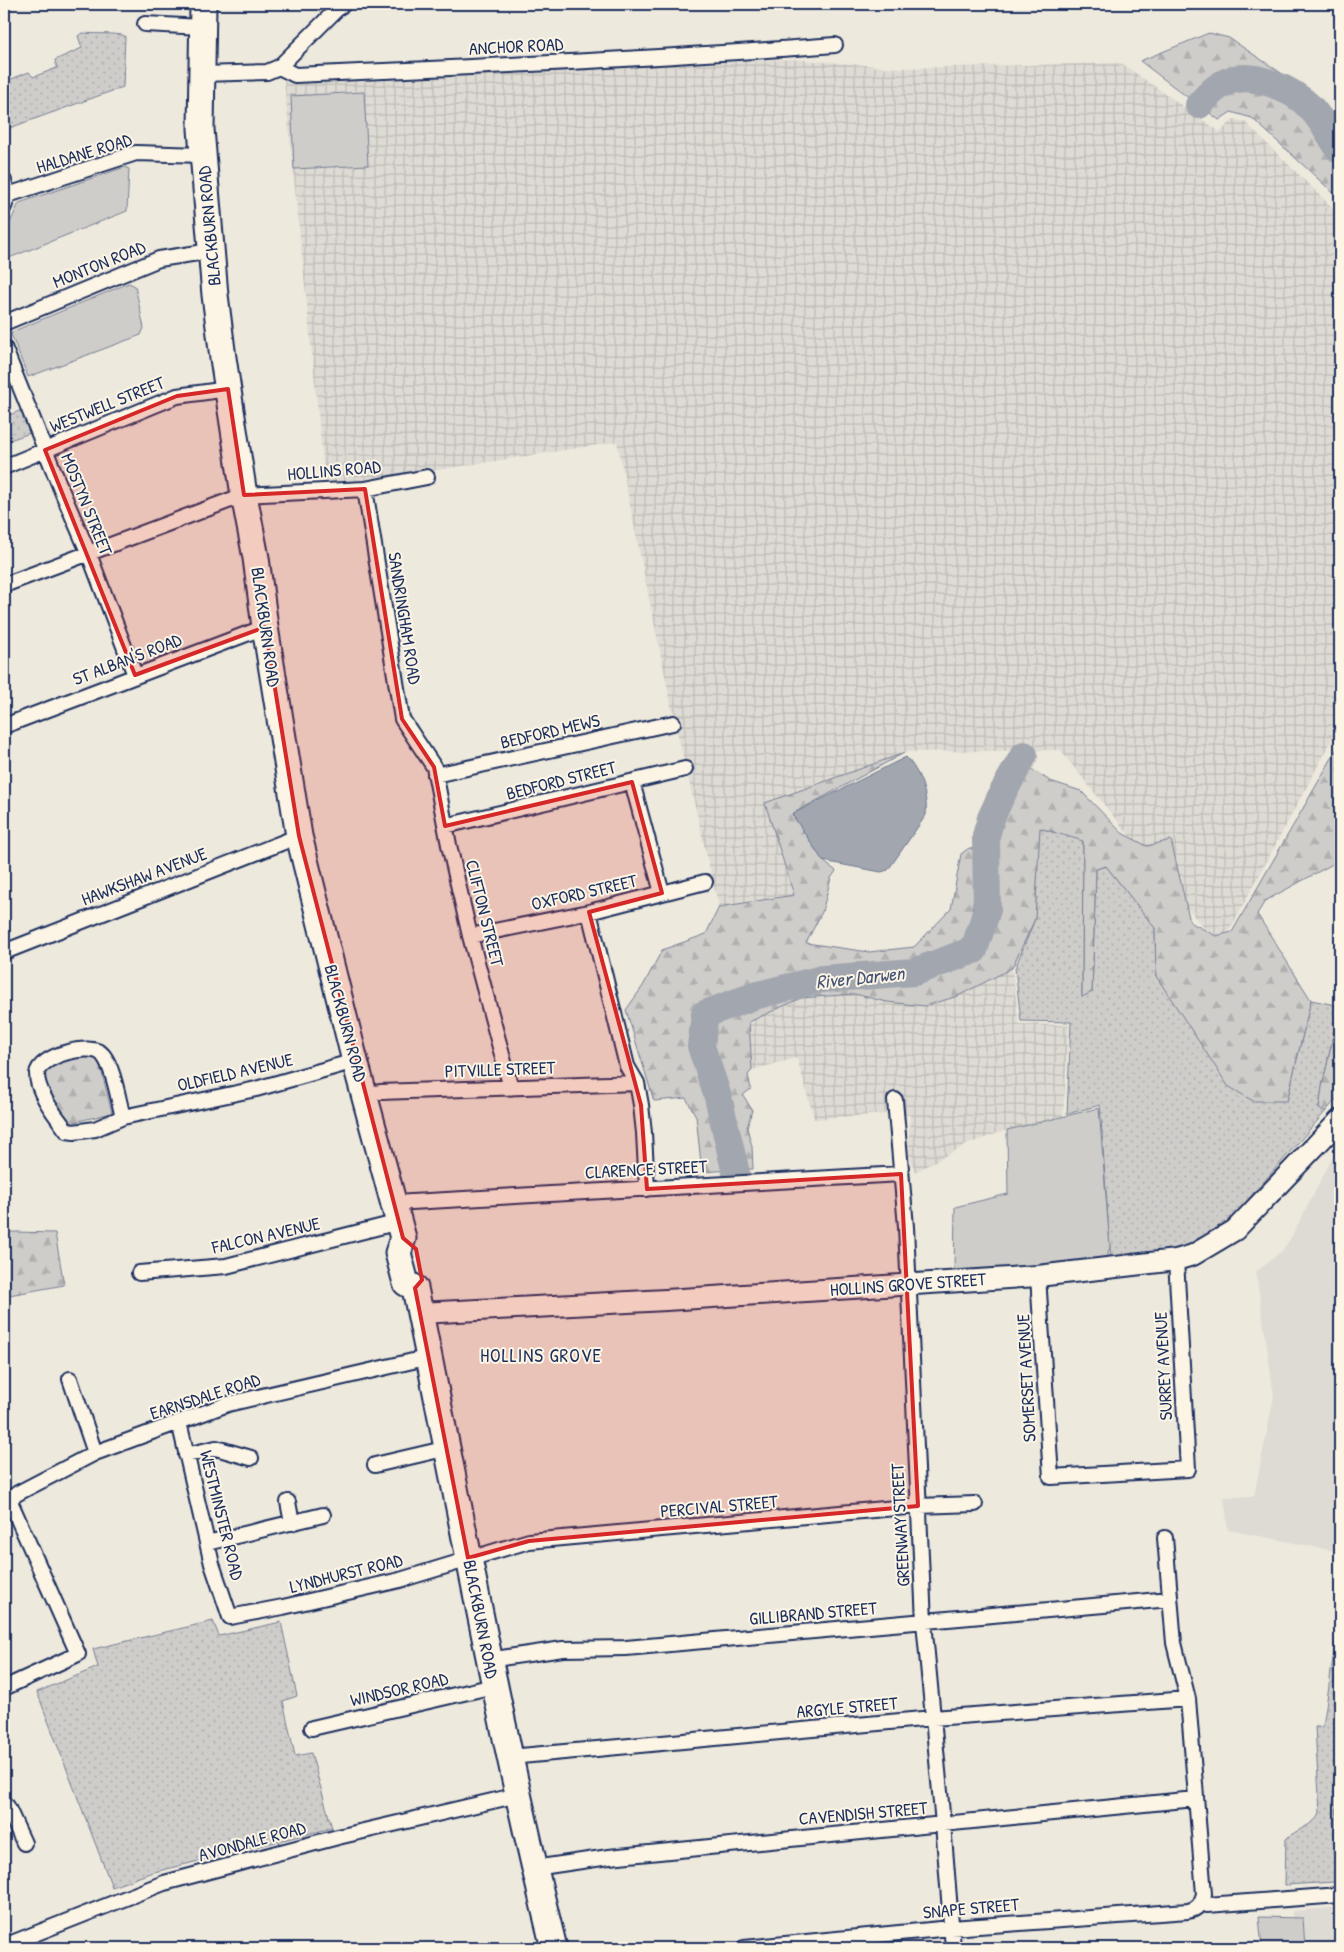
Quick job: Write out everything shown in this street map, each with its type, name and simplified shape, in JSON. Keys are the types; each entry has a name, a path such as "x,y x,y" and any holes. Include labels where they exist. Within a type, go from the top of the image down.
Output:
{"highway":[{"name":"BLACKBURN ROAD","path":"203,15 203,156 211,251 228,390 299,836 355,1061 399,1221 398,1253 406,1283 415,1288 448,1448 488,1660 534,1868 554,1948"}],"street":[{"path":"202,74 267,72 279,67 344,4"},
{"path":"145,24 203,15"},
{"name":"ANCHOR ROAD","path":"279,67 295,75 713,55 836,45"},
{"name":"HALDANE ROAD","path":"6,201 37,186 136,153 203,156"},
{"path":"4,181 6,201"},
{"name":"MONTON ROAD","path":"4,323 159,259 211,251"},
{"name":"MOSTYN STREET","path":"4,347 89,554 135,676"},
{"name":"WESTWELL STREET","path":"4,467 177,396 228,390"},
{"name":"HOLLINS ROAD","path":"4,585 244,495 365,489 427,477"},
{"name":"SANDRINGHAM ROAD","path":"365,489 402,719 420,749"},
{"name":"ST ALBAN'S ROAD","path":"4,726 265,627"},
{"name":"BEDFORD MEWS","path":"435,775 673,722"},
{"name":"CLIFTON STREET","path":"420,749 434,768 470,936 511,1088"},
{"name":"BEDFORD STREET","path":"445,826 685,769"},
{"path":"632,782 662,893"},
{"name":"HAWKSHAW AVENUE","path":"4,952 299,836"},
{"name":"OXFORD STREET","path":"470,936 589,912 705,882"},
{"path":"589,912 627,1066 636,1083 644,1133 647,1189"},
{"name":"OLDFIELD AVENUE","path":"123,1117 111,1072 103,1054 96,1050 86,1048 51,1058 37,1072 39,1085 51,1111 67,1131 74,1132 95,1128 123,1117 256,1089 355,1061"},
{"name":"PITVILLE STREET","path":"365,1095 380,1092 636,1083"},
{"name":"GREENWAY STREET","path":"895,1100 908,1285 924,1622 943,1824 952,1948"},
{"name":"HOLLINS GROVE STREET","path":"420,1313 1038,1276 1176,1260 1193,1255 1235,1230 1340,1120"},
{"name":"CLARENCE STREET","path":"399,1221 647,1189 901,1174"},
{"name":"FALCON AVENUE","path":"139,1273 226,1266 399,1221"},
{"name":"SURREY AVENUE","path":"1052,1477 1188,1469 1176,1260"},
{"name":"SOMERSET AVENUE","path":"1038,1276 1052,1477"},
{"name":"EARNSDALE ROAD","path":"6,1501 96,1453 228,1404 430,1357"},
{"path":"70,1379 96,1453"},
{"name":"WESTMINSTER ROAD","path":"179,1422 212,1564 230,1617"},
{"path":"186,1455 216,1448 251,1458"},
{"path":"375,1465 448,1448"},
{"path":"4,1688 78,1654 6,1501"},
{"path":"288,1502 292,1522"},
{"name":"PERCIVAL STREET","path":"468,1558 529,1541 918,1506 975,1504"},
{"path":"207,1543 323,1515"},
{"path":"1165,1538 1174,1643 1188,1699 1204,1894 1200,1904"},
{"name":"LYNDHURST ROAD","path":"230,1617 283,1607 400,1580 468,1558"},
{"name":"GILLIBRAND STREET","path":"488,1660 563,1649 626,1648 1170,1599"},
{"name":"WINDSOR ROAD","path":"312,1728 494,1686"},
{"name":"ARGYLE STREET","path":"510,1757 933,1718 1188,1699"},
{"name":"AVONDALE ROAD","path":"4,1946 164,1883 338,1837 518,1795"},
{"name":"CAVENDISH STREET","path":"534,1868 629,1855 887,1828 1195,1799"},
{"path":"5,1804 24,1843"},
{"name":"SNAPE STREET","path":"744,1948 951,1928 1188,1911 1195,1910 1200,1904 1340,1895"}],"highlighted area":[{"path":"228,389 244,495 365,489 402,719 434,767 445,826 632,782 662,893 589,912 641,1105 647,1189 901,1174 918,1506 529,1541 468,1558 415,1288 422,1280 416,1249 403,1238 299,836 265,627 135,675 45,450 177,396"}],"shaded area":[{"path":"792,59 899,68 1121,63 1220,132 1234,119 1246,123 1340,215 1340,725 1220,948 1060,750 907,752 766,803 794,895 719,907 672,710 617,442 353,483 325,481 284,81"},
{"path":"906,757 915,769 922,784 926,799 926,815 888,870 881,872 823,861 792,814"},
{"path":"1012,968 1019,1024 1069,1025 1063,1117 1007,1130 968,1144 915,1172 908,1151 910,1115 885,1114 814,1119 797,1058 752,1070 749,1022 801,998 855,994 887,1002 958,996"},
{"path":"1340,1143 1340,1552 1228,1530 1224,1497 1254,1496 1274,1396 1256,1272 1282,1251 1292,1236"},
{"path":"1340,1907 1340,1948 1305,1948 1303,1918 1292,1918 1292,1911"}],"green space":[{"path":"82,33 125,36 123,87 4,130 4,82 29,72 33,77 57,68 55,60 82,48 78,36"},
{"path":"1209,33 1229,38 1290,79 1340,119 1340,143 1322,116 1311,104 1283,85 1270,79 1243,74 1230,77 1217,82 1205,90 1194,102 1140,61"},
{"path":"1252,88 1272,91 1305,116 1340,164 1340,199 1252,118 1231,112 1219,120 1206,110 1232,92"},
{"path":"364,92 368,165 294,169 291,96"},
{"path":"125,167 129,169 127,211 4,260 4,236 19,203"},
{"path":"129,283 135,286 144,328 141,335 28,377 11,334 14,331"},
{"path":"22,410 30,433 4,442 4,417"},
{"path":"1340,744 1340,860 1265,901 1257,914 1311,1000 1287,1101 1253,1101 1228,1086 1156,976 1155,928 1106,866 1096,869 1092,992 1082,997 1083,841 1040,828 1035,919 1012,968 958,996 925,1006 887,1002 855,994 801,998 749,1022 752,1070 748,1075 751,1089 743,1095 752,1110 747,1128 752,1146 753,1169 742,1169 720,1085 704,1046 710,1017 756,1000 825,985 915,979 977,952 988,929 993,911 993,839 997,819 1005,800 1025,765 1050,781 1081,791 1122,833 1147,846 1171,840 1190,922 1216,936 1232,932"},
{"path":"904,753 792,814 823,861 836,871 831,878 822,912 806,943 869,952 914,947 951,909 961,854 969,848 978,850 972,915 966,935 954,948 917,964 819,972 752,990 702,1012 697,1047 731,1170 702,1172 696,1116 686,1098 654,1101 626,1010 643,986 662,950 706,934 719,907 794,895 765,803"},
{"path":"1039,828 1083,840 1082,996 1092,992 1096,869 1106,866 1155,928 1156,976 1287,1101 1311,1000 1340,1006 1319,1108 1326,1111 1232,1218 1206,1237 1178,1250 1111,1262 1100,1105 1067,1114 1071,1022 1021,1021 1015,968 1035,919"},
{"path":"1340,1006 1340,1095 1326,1111 1319,1109"},
{"path":"86,1054 96,1058 100,1065 112,1113 66,1124 61,1118 43,1078 45,1069 55,1063"},
{"path":"1099,1108 1110,1247 1106,1261 954,1273 955,1207 1008,1194 1007,1130"},
{"path":"4,1233 55,1233 64,1285 4,1296"},
{"path":"1340,1610 1340,1743 1335,1882 1285,1885 1286,1839 1314,1821 1320,1813 1315,1727 1323,1727"},
{"path":"213,1621 219,1636 281,1622 297,1696 283,1701 295,1756 311,1753 332,1828 150,1873 112,1887 37,1692 98,1667 93,1649"},
{"path":"1259,1917 1303,1918 1305,1948 1262,1948"}],"waterway":[{"name":"River Darwen","path":"1199,105 1218,86 1226,82 1248,78 1271,83 1293,94 1311,108 1340,150"},
{"name":"River Darwen","path":"736,1173 718,1097 701,1046 705,1014 754,996 822,979 914,972 974,950 987,910 986,836 991,818 1002,794 1024,755"}],"district":[{"name":"HOLLINS GROVE","path":"541,1355"}]}
